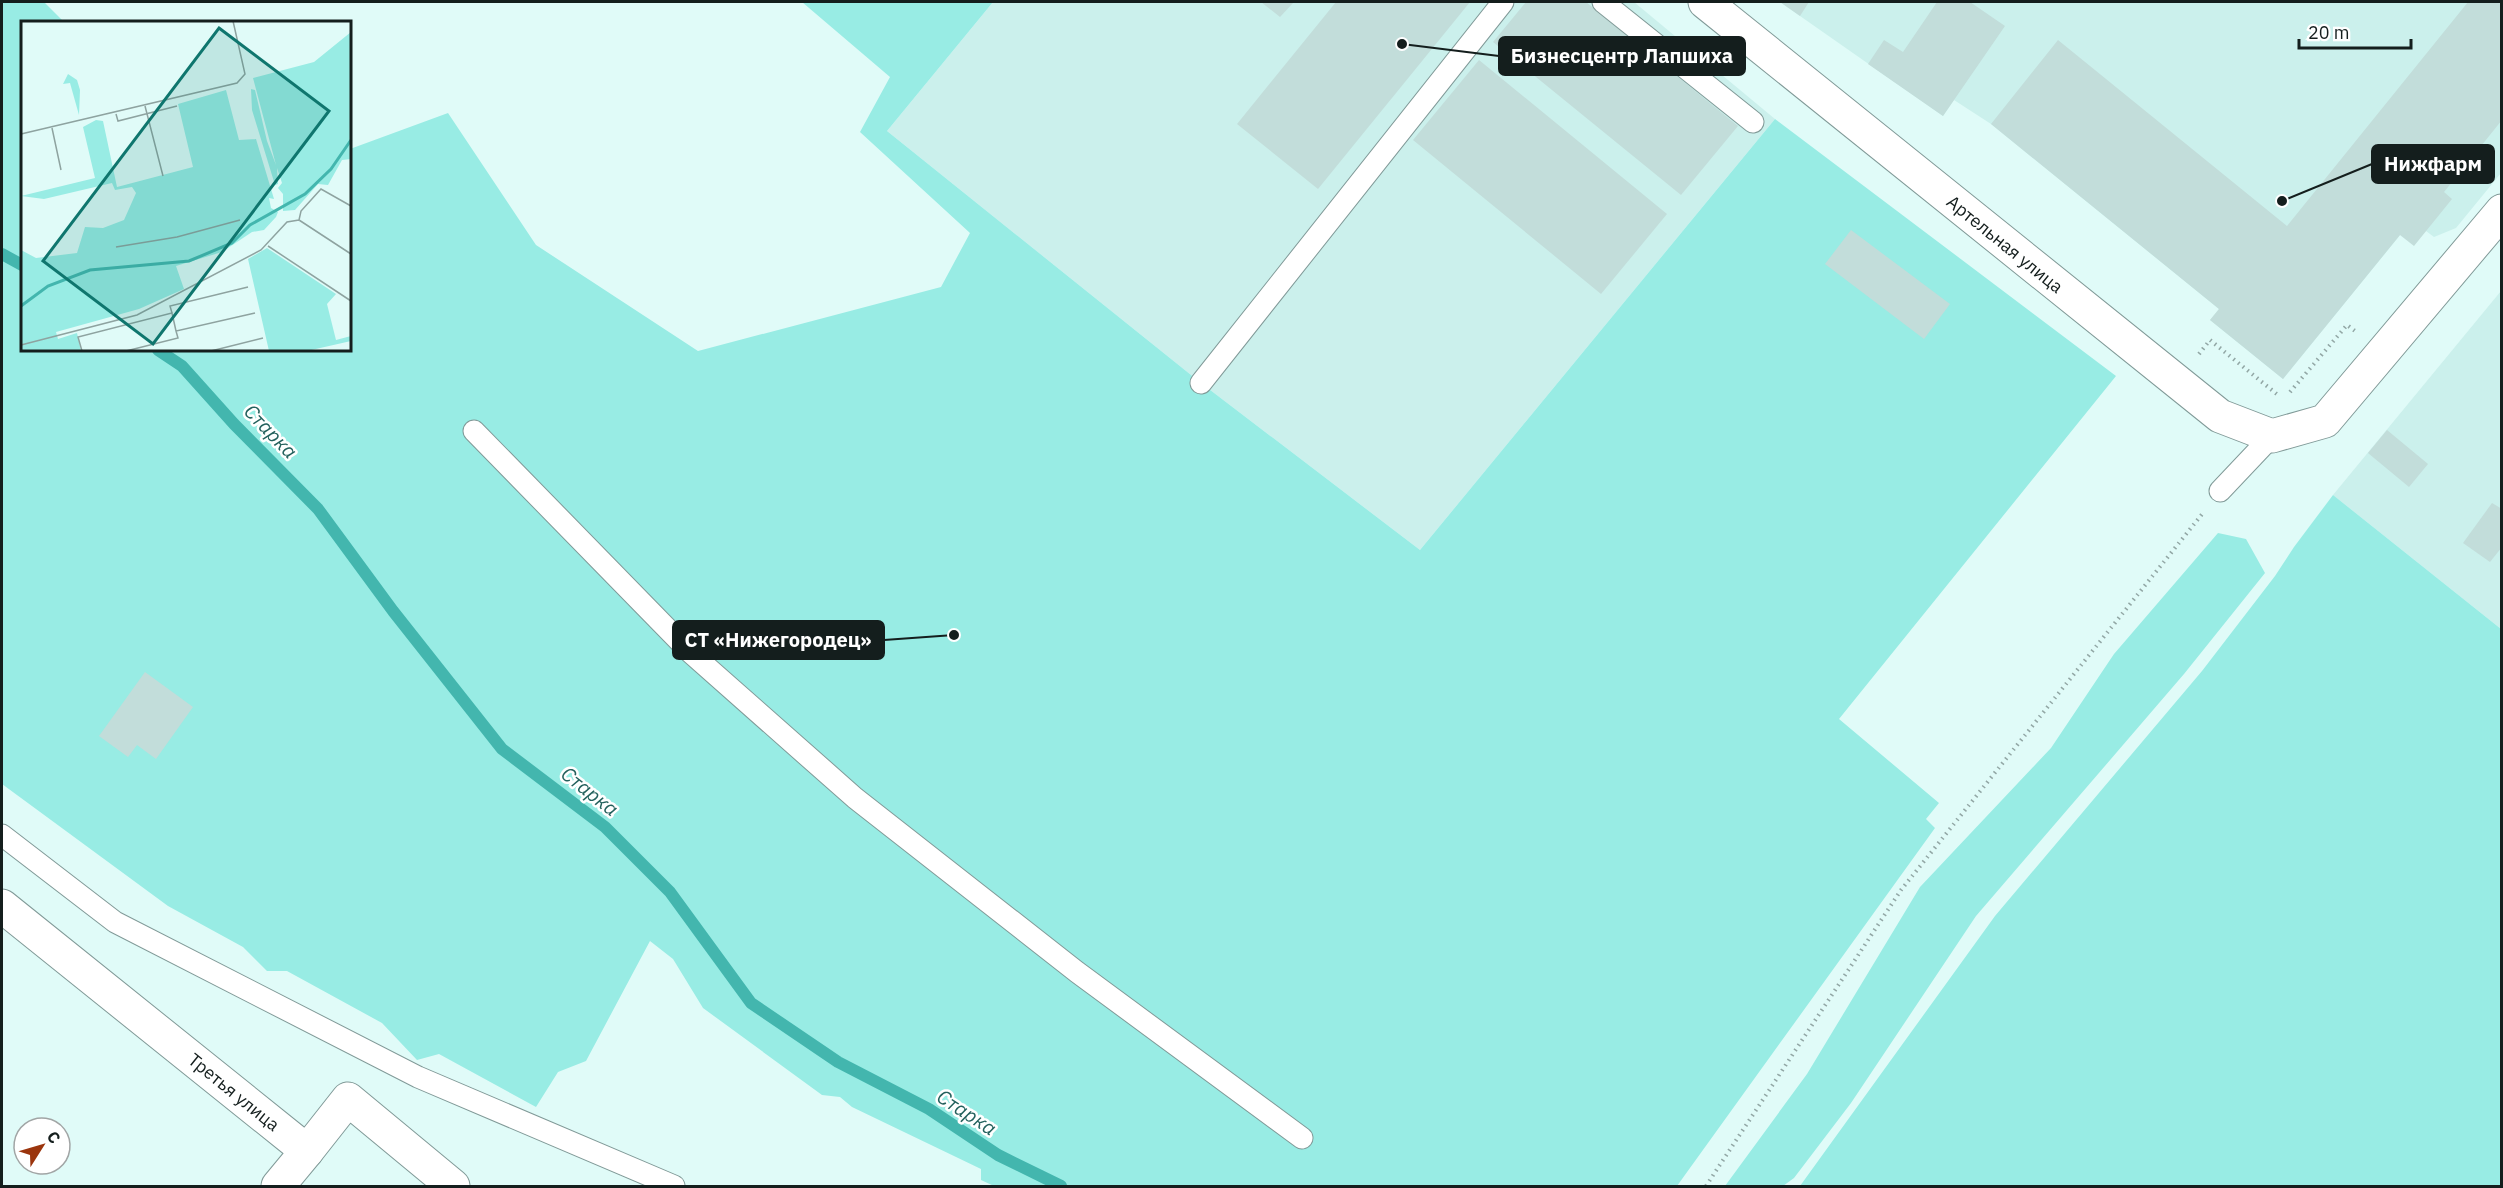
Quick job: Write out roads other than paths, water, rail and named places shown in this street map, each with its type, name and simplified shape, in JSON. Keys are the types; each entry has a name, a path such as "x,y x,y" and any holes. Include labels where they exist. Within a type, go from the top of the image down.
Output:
{"street":[{"name":"Артельная улица","path":"1705,2 2220,416 2272,436"},
{"path":"2272,436 2325,422 2502,211"},
{"name":"Третья улица","path":"2,906 307,1151"},
{"path":"279,1186 348,1099 453,1186"}],"lane":[{"path":"1201,383 1503,2"},
{"path":"1603,2 1754,122"},
{"path":"474,431 691,653 855,798 1077,972 1302,1138"},
{"path":"2220,491 2272,436"},
{"path":"2,835 115,922 418,1077 674,1186"}],"waterway":[{"name":"Старка","path":"2,254 21,264"},
{"name":"Старка","path":"160,351 182,366 234,424 318,509 393,611 502,749 605,827 670,892 751,1003 838,1062 929,1109 998,1155 1061,1186"}],"place":[{"name":"Бизнесцентр Лапшиха","path":"1402,44"},
{"name":"Нижфарм","path":"2282,201"},
{"name":"СТ «Нижегородец»","path":"954,635"}]}
